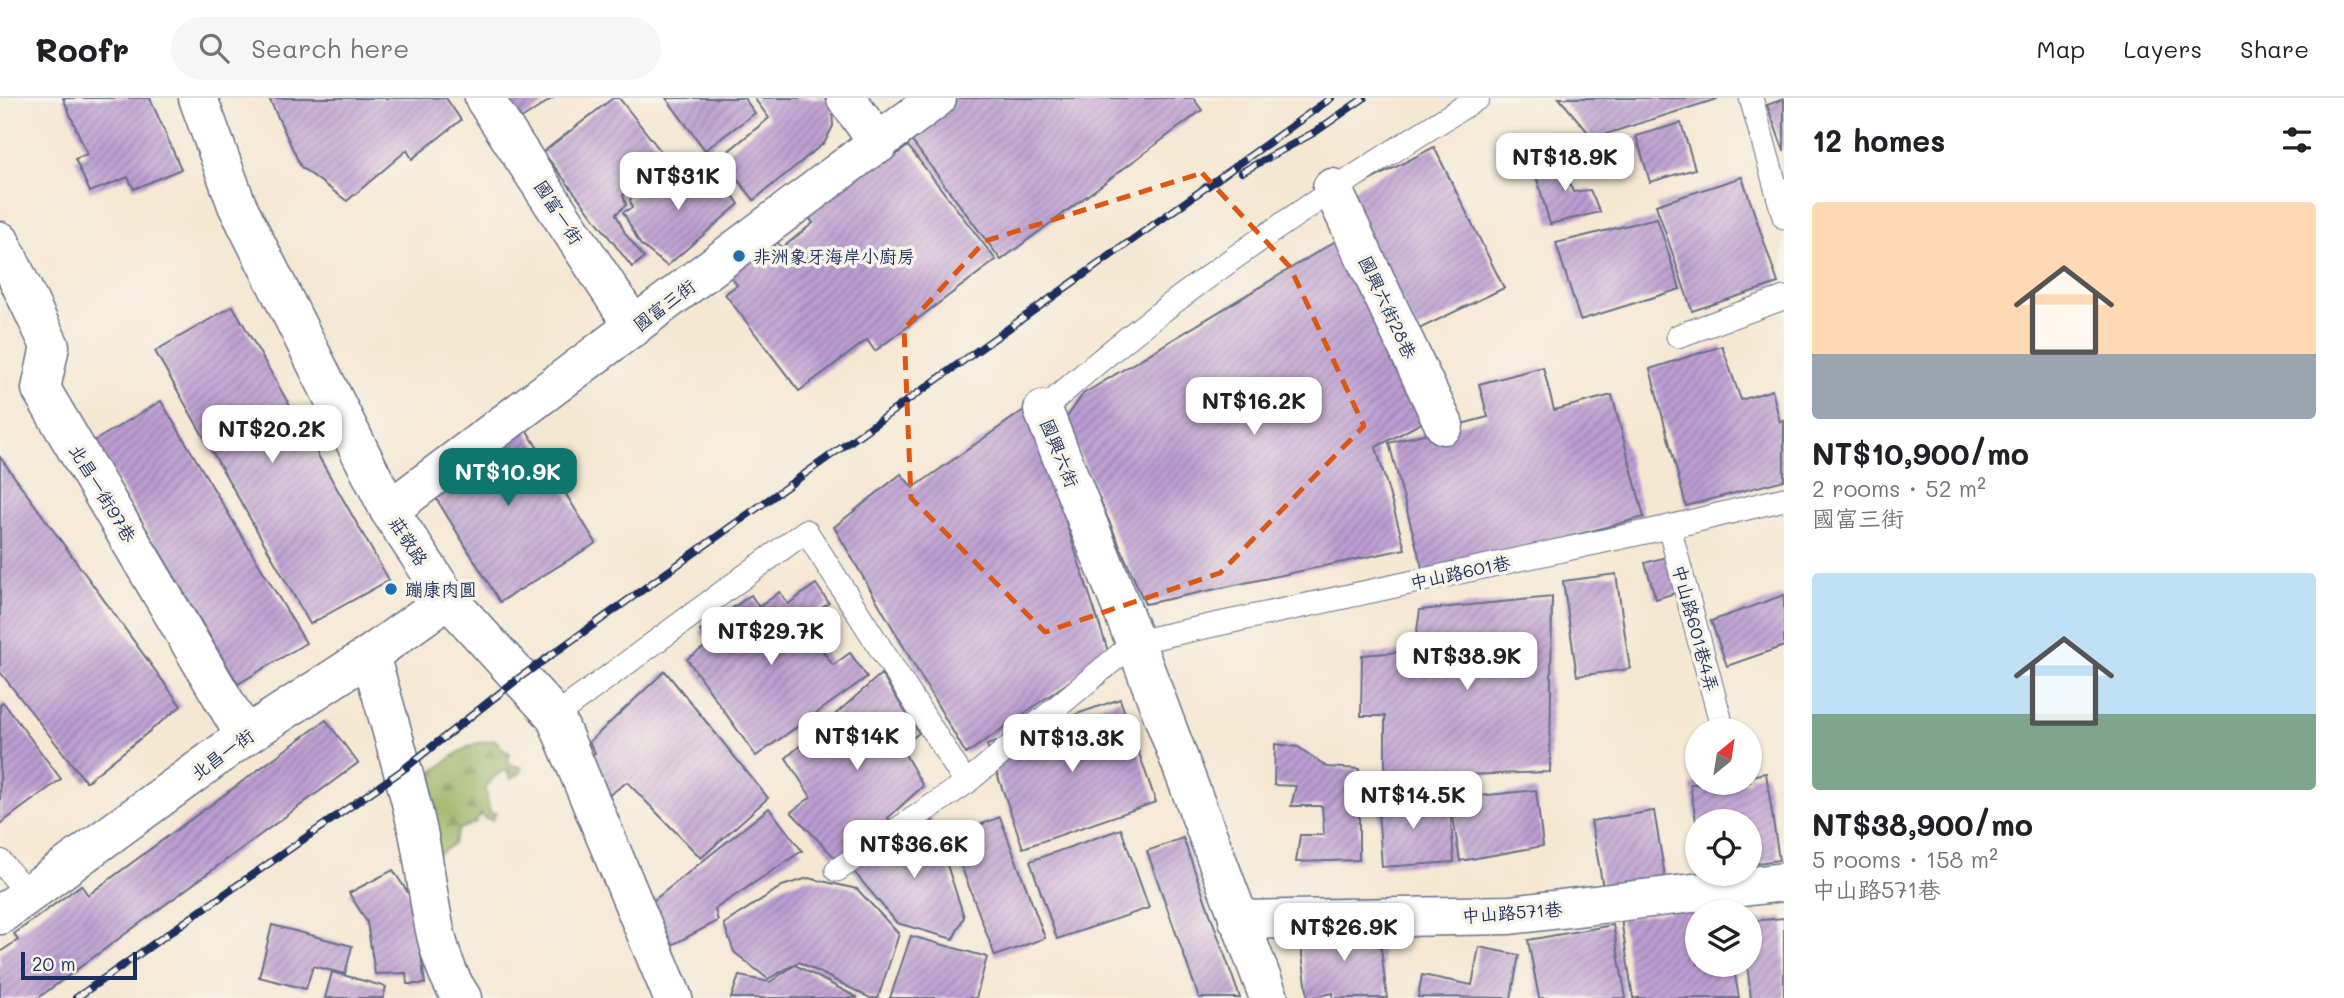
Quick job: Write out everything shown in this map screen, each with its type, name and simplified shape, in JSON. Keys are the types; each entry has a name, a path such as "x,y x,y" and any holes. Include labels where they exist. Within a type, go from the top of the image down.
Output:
{"street":[{"name":"莊敬路","path":"198,98 237,205 389,510 448,600 555,716 673,998"},
{"name":"國富一街","path":"484,98 634,327"},
{"path":"846,98 879,144"},
{"name":"國富三街","path":"389,510 937,98"},
{"name":"國興六街28巷","path":"1332,188 1444,425"},
{"name":"北昌一街97巷","path":"0,241 50,346 41,389 245,736"},
{"name":"國興六街","path":"1043,410 1135,642 1269,998"},
{"name":"北昌一街","path":"14,905 245,736 370,655 448,600"},
{"path":"370,655 404,769 426,867 435,929 453,986 462,998"},
{"name":"中山路571巷","path":"1238,920 1510,915 1784,882"}],"lane":[{"name":"國興六街","path":"1043,410 1094,364 1332,188 1478,98"},
{"path":"1751,98 1784,218"},
{"path":"1678,336 1784,298"},
{"name":"中山路601巷","path":"1135,642 1670,527 1784,499"},
{"name":"中山路601巷4弄","path":"1670,527 1720,718"},
{"path":"555,716 806,531 966,783"},
{"path":"837,870 966,783 1135,642"},
{"path":"0,861 14,905"}],"highlighted area":[{"path":"1202,173 1290,267 1364,426 1220,573 1045,632 911,498 904,329 985,241"}],"green space":[{"path":"496,740 503,750 510,753 508,763 522,768 520,773 511,779 505,769 493,778 485,789 490,813 496,813 492,820 481,814 475,823 459,829 453,844 437,855 413,785 460,751 482,742"}],"building":[{"path":"63,98 150,98 181,169 134,189 128,177 90,192 75,159 87,154"},
{"path":"269,98 446,98 461,120 412,159 407,150 347,201 301,167"},
{"path":"504,98 553,98 520,120"},
{"path":"613,98 619,98 674,168 661,178 655,170 623,195 626,205 616,214 625,233 644,258 632,267 543,152"},
{"path":"666,98 744,98 755,113 705,150"},
{"path":"754,98 825,98 832,108 833,126 825,142 754,200 720,158 769,118"},
{"path":"917,98 1193,98 1202,110 1001,260 893,116"},
{"path":"1559,98 1717,98 1717,99 1593,138"},
{"path":"1784,99 1784,151 1767,105"},
{"path":"1681,123 1695,169 1650,182 1636,136"},
{"path":"908,146 996,260 875,351 867,340 799,391 725,294 737,285 729,274 775,239 782,248 813,223 806,213 888,150 893,157"},
{"path":"1434,147 1504,288 1417,330 1344,194"},
{"path":"1582,154 1586,166 1565,173 1573,192 1590,190 1600,212 1550,224 1536,175"},
{"path":"681,167 696,176 705,172 721,178 739,204 667,266 640,244 623,212 632,208 630,199 658,177 664,181"},
{"path":"1742,177 1778,283 1692,311 1656,205"},
{"path":"1657,218 1680,289 1580,320 1556,243"},
{"path":"1344,236 1431,418 1376,447 1405,549 1145,604 1065,420 1083,394"},
{"path":"233,306 389,580 310,624 155,351"},
{"path":"1722,346 1741,400 1772,390 1780,422 1784,421 1784,480 1686,506 1650,369"},
{"path":"1543,367 1554,410 1612,395 1644,517 1424,575 1389,443 1488,417 1479,384"},
{"path":"161,401 306,643 238,684 94,441"},
{"path":"1028,407 1109,654 966,754 834,527 901,474 913,488"},
{"path":"516,413 596,543 500,602 420,472"},
{"path":"0,457 181,706 86,782 0,672"},
{"path":"1680,553 1690,588 1656,599 1645,563"},
{"path":"1616,574 1630,669 1577,676 1563,581"},
{"path":"816,584 829,603 802,622 833,665 850,653 867,677 756,756 687,659 709,644 700,631 751,595 759,607 780,592 788,604"},
{"path":"1784,595 1784,646 1727,666 1711,621"},
{"path":"1552,597 1550,772 1385,778 1385,716 1361,716 1362,655 1414,651 1420,610"},
{"path":"665,671 768,798 701,858 627,782 604,799 580,762 595,753 589,742"},
{"path":"881,674 919,733 901,747 923,786 888,818 893,827 842,865 791,812 811,797 786,758"},
{"path":"1120,699 1156,802 1023,848 987,745"},
{"path":"3,702 61,779 0,824 0,705"},
{"path":"326,720 358,763 38,998 0,998 0,952 18,940 14,934 81,885 88,895"},
{"path":"1275,744 1298,747 1327,767 1359,769 1359,860 1296,862 1300,835 1324,835 1322,806 1291,806 1296,786 1274,785"},
{"path":"1766,773 1779,860 1762,862 1762,809 1694,809 1692,795 1762,795 1762,774"},
{"path":"1536,790 1543,846 1460,861 1450,799"},
{"path":"1377,792 1420,793 1422,804 1450,807 1454,862 1382,867"},
{"path":"769,808 802,851 715,909 718,921 668,947 643,909"},
{"path":"1654,811 1666,882 1604,893 1591,821"},
{"path":"930,813 964,917 953,939 897,923 849,866"},
{"path":"1000,817 1045,938 995,956 950,836"},
{"path":"1121,829 1149,908 1057,939 1030,861"},
{"path":"1183,838 1240,998 1199,998 1147,851"},
{"path":"393,870 414,902 425,984 407,984 406,973 375,974 367,922 349,893"},
{"path":"808,878 857,889 899,934 878,998 870,998 799,962 768,979 734,952 724,924 782,886"},
{"path":"1685,909 1685,977 1735,977 1739,998 1633,998 1621,919"},
{"path":"1784,918 1784,998 1751,998 1749,977 1762,977 1762,920"},
{"path":"1378,924 1387,998 1333,998 1333,993 1308,998 1299,933"},
{"path":"272,925 352,946 345,974 313,966 306,989 259,977"},
{"path":"1613,925 1626,998 1539,998 1528,940"},
{"path":"911,936 987,957 976,998 890,998"},
{"path":"1479,947 1519,955 1511,998 1418,997 1422,975 1472,985"},
{"path":"795,965 858,998 731,998 739,976 770,982"},
{"path":"332,972 386,987 383,998 325,998"}],"railway":[{"path":"76,998 404,769 519,678 1331,98"},
{"path":"1242,172 1315,132 1364,98"}],"place":[{"name":"非洲象牙海岸小廚房","path":"739,256"},
{"name":"蹦康肉圓","path":"391,589"}]}
